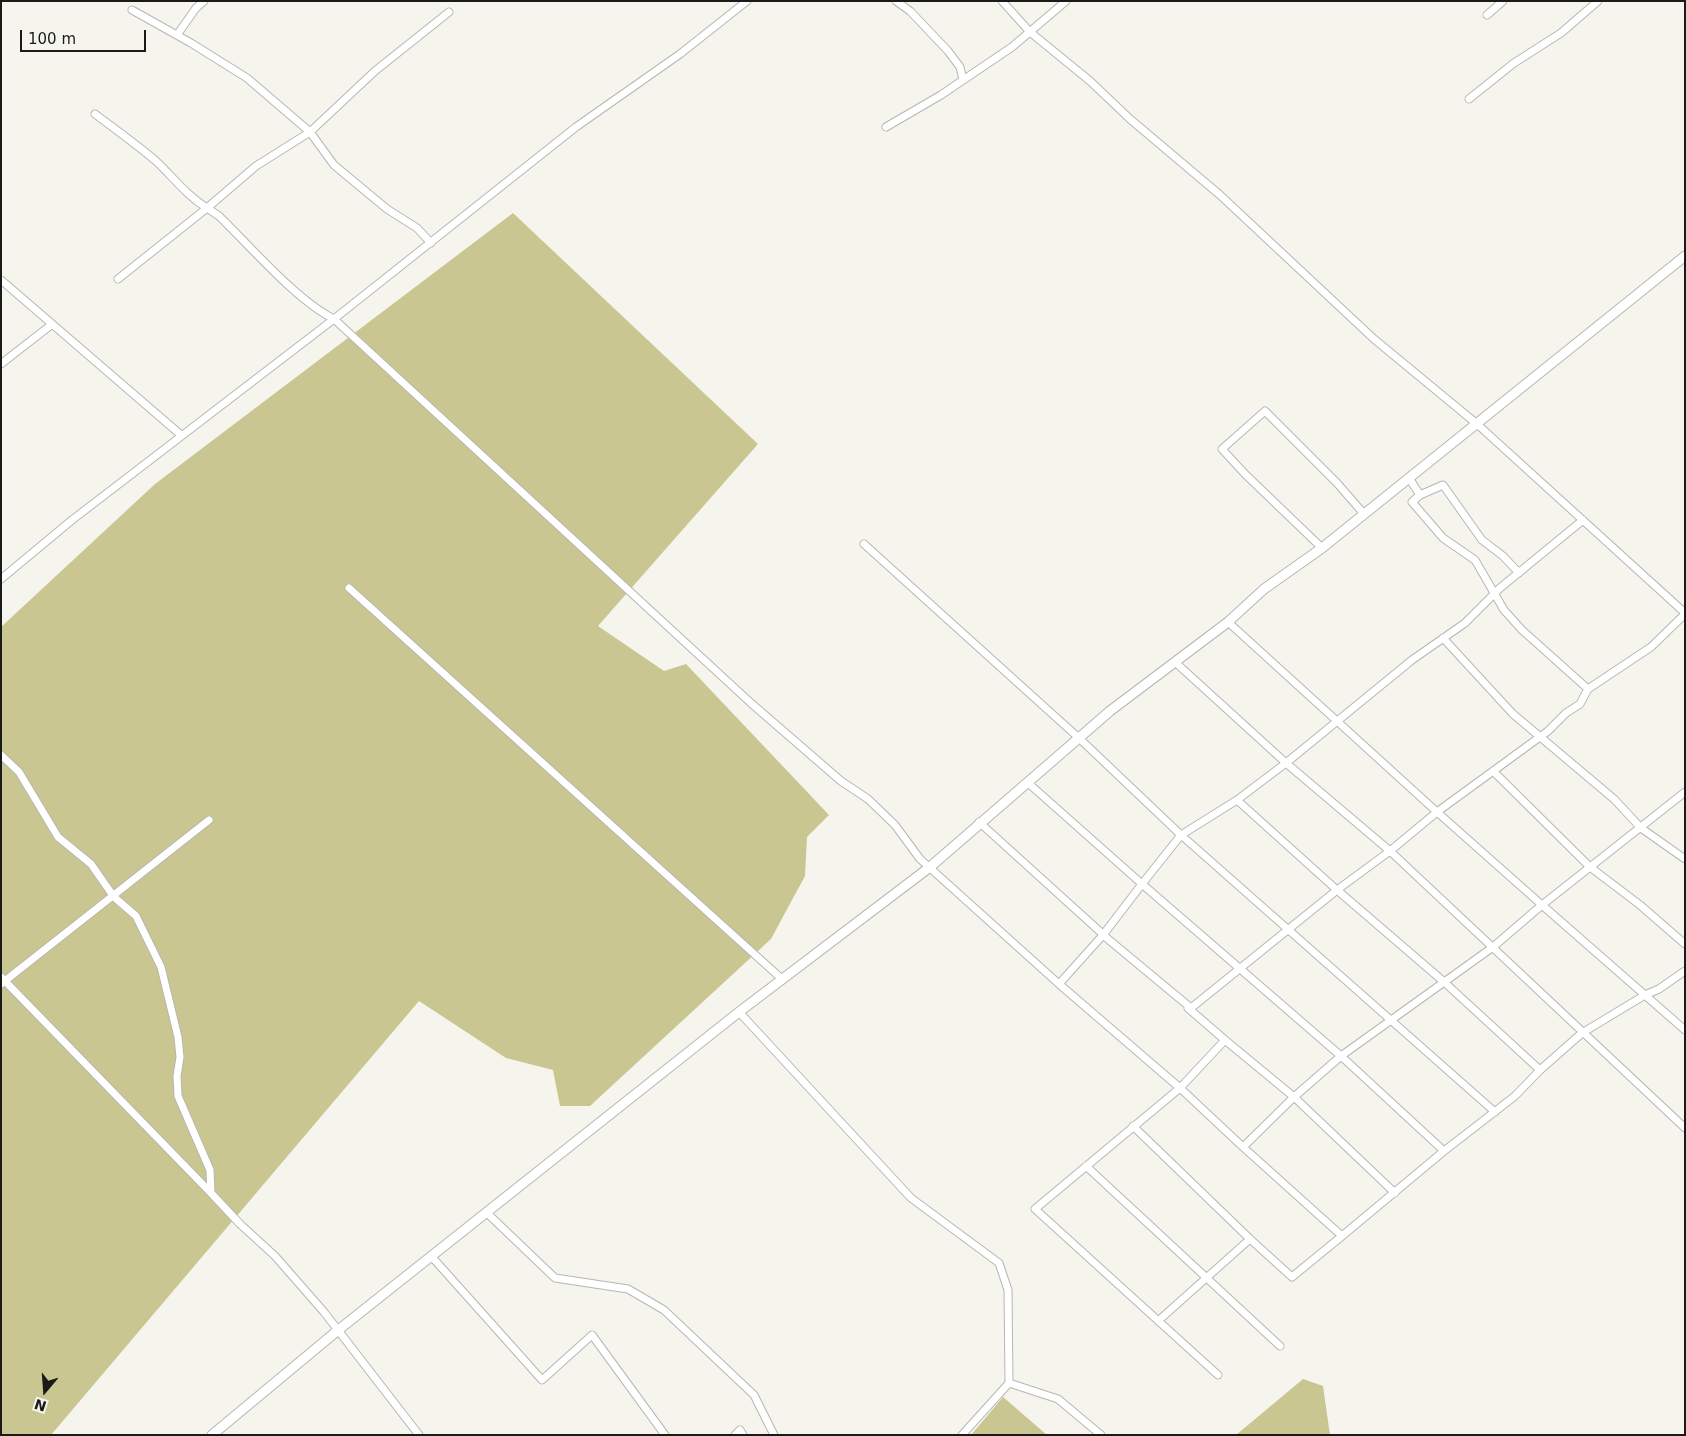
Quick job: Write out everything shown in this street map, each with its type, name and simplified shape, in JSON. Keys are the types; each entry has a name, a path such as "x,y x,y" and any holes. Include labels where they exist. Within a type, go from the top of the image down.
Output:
{"street":[{"path":"177,35 196,8 204,1"},
{"path":"1,579 72,520 334,319 576,127 680,54 747,1"},
{"path":"896,1 910,11 948,50 960,67 963,80"},
{"path":"1002,1 1030,32 1090,81 1130,119 1220,195 1374,340 1477,424 1685,614 1651,647 1588,689 1580,704 1540,737 1437,812 1390,851 1238,968 1191,1008 1103,935"},
{"path":"886,127 1012,48 1066,1"},
{"path":"1487,15 1503,1"},
{"path":"1469,99 1514,63 1561,33 1598,1"},
{"path":"132,10 177,35 246,78 310,132 334,165 387,209 417,228 431,243"},
{"path":"118,279 256,166 310,132 375,70 449,12"},
{"path":"95,114 157,162 196,201 207,208 299,294 334,319 752,704 841,781 868,799 895,824 920,859 1059,984 1180,1088 1342,1236"},
{"path":"212,1435 337,1331 739,1012 930,867 979,822 1080,739 1110,710 1228,622 1264,590 1322,548 1685,256"},
{"path":"1,280 181,435"},
{"path":"1,364 51,325"},
{"path":"1322,548 1245,474 1222,449 1265,411 1364,514"},
{"path":"1410,478 1420,495"},
{"path":"1519,573 1503,556 1482,540 1443,485 1420,495 1412,502 1443,538 1474,560 1504,610 1522,630 1588,689"},
{"path":"1059,984 1103,935 1181,835 1237,800 1286,763 1337,719 1465,623 1519,573 1583,520"},
{"path":"864,544 1080,739 1181,835 1495,1112"},
{"path":"349,588 783,980"},
{"path":"1228,622 1337,719 1437,812 1685,1030"},
{"path":"1443,638 1513,714 1614,799 1641,828 1685,860"},
{"path":"1174,662 1286,763 1390,851 1493,947 1582,1034 1685,1128"},
{"path":"1,755 19,772 58,837 90,864 114,897 136,916 161,967 178,1037 180,1057 177,1076 178,1096 210,1170 212,1193"},
{"path":"1494,772 1590,867 1640,905 1685,944"},
{"path":"1027,782 1341,1056 1444,1151"},
{"path":"1243,1147 1294,1097 1341,1056 1443,981 1493,947 1542,905 1685,792"},
{"path":"1237,800 1337,890 1443,981 1540,1070"},
{"path":"209,820 114,897 2,981 212,1193 240,1224 276,1256 324,1312 419,1435"},
{"path":"979,822 1103,935 1294,1097 1395,1193"},
{"path":"1133,1126 1292,1277 1444,1151 1515,1096 1540,1070 1582,1034 1645,995 1659,989 1685,971"},
{"path":"739,1012 911,1198 999,1263 1008,1290 1009,1383 962,1435"},
{"path":"1218,1375 1035,1208 1180,1088 1225,1040"},
{"path":"1086,1166 1280,1346"},
{"path":"487,1213 555,1278 628,1289 664,1310 754,1395 774,1435"},
{"path":"1158,1321 1250,1239"},
{"path":"432,1256 542,1380 592,1335 665,1435"},
{"path":"1009,1383 1058,1399 1101,1435"},
{"path":"735,1435 740,1430 743,1435"}],"shaded area":[{"path":"513,213 758,444 598,626 664,671 686,664 829,815 807,837 805,876 771,939 590,1106 560,1106 553,1070 506,1058 419,1001 51,1435 1,1435 1,627 155,484"},
{"path":"1303,1379 1323,1386 1330,1435 1236,1435"},
{"path":"1003,1397 1047,1435 971,1435"}]}
